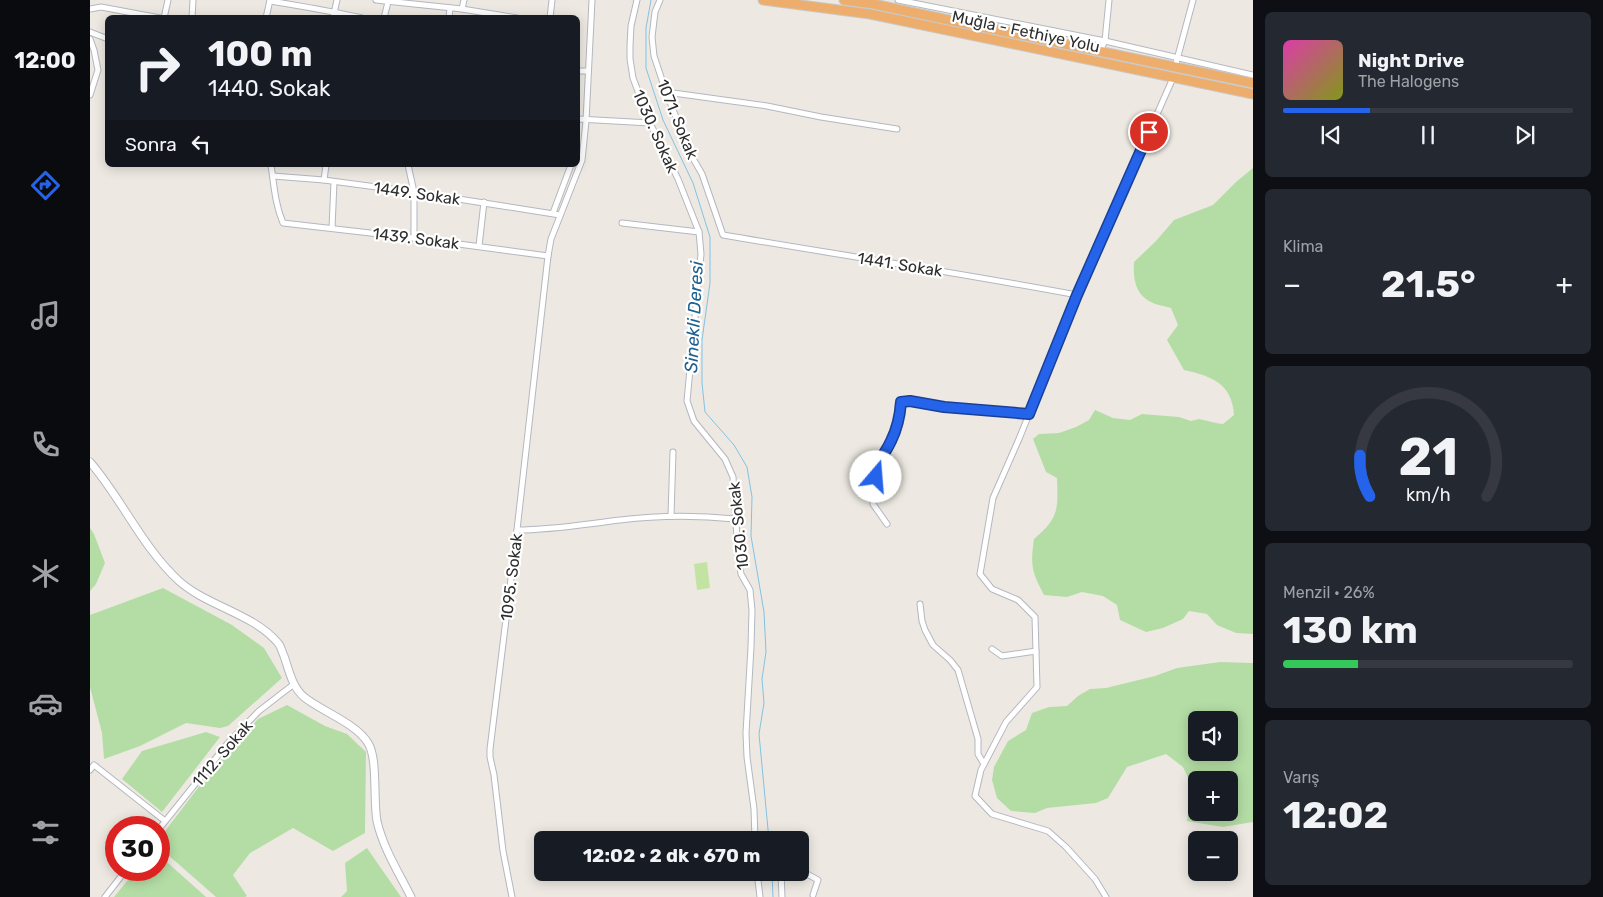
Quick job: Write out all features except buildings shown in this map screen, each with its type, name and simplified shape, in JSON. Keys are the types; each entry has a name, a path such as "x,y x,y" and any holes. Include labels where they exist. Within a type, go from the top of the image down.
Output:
{"highway":[{"name":"Muğla - Fethiye Yolu","path":"763,0 870,14 1253,94"},
{"name":"Muğla - Fethiye Yolu","path":"844,0 892,8 1100,51 1176,62 1253,83"}],"main road":[{"path":"90,462 158,558 179,581 217,606 259,626 279,644 294,684 302,696 354,729 369,744 374,758 374,786 380,834 412,897"}],"street":[{"path":"100,0 102,7"},
{"path":"165,15 168,0"},
{"path":"192,15 193,0"},
{"path":"267,15 270,1 310,7 334,15 337,0"},
{"path":"376,0 409,2 499,15"},
{"path":"462,9 464,0"},
{"path":"550,15 552,0"},
{"name":"1095. Sokak","path":"580,165 586,121 592,0"},
{"name":"1030. Sokak","path":"637,0 631,26 630,59 633,78 650,123 678,179 699,232 701,254 687,401 694,421 725,459 734,477 738,554 741,574 750,590 752,610 746,733 755,831"},
{"name":"1071. Sokak","path":"660,0 655,12 652,37 654,56 691,155 702,174 723,235"},
{"path":"898,0 1105,41 1176,62 1253,75"},
{"path":"1100,51 1105,41 1109,0"},
{"path":"1176,62 1193,0"},
{"path":"385,15 388,2"},
{"path":"90,9 102,7 144,15"},
{"path":"449,15 450,8"},
{"path":"90,32 105,38"},
{"path":"90,39 98,70 90,95"},
{"path":"580,71 588,71"},
{"path":"1106,897 1095,879 1066,847 1048,831 992,814 975,796 981,770 1006,722 1036,687 1035,617 1018,600 992,589 980,574 993,498 1077,295 1173,78"},
{"path":"666,92 767,106 897,129"},
{"path":"580,120 650,123"},
{"path":"271,167 273,176"},
{"path":"324,180 326,167"},
{"path":"408,167 414,192 414,238"},
{"path":"553,213 570,167"},
{"name":"1095. Sokak","path":"512,897 503,851 490,757 548,256 551,239 579,167"},
{"name":"1449. Sokak","path":"273,176 324,180 414,192 560,215"},
{"name":"1439. Sokak","path":"273,176 275,196 283,223 548,256"},
{"path":"332,228 334,182"},
{"path":"479,246 484,202"},
{"path":"622,223 699,232"},
{"name":"1441. Sokak","path":"723,235 822,252 909,264 1077,295"},
{"path":"887,524 872,504 878,463 892,440 900,417 901,402 910,401 944,407 1029,414"},
{"path":"671,516 673,452"},
{"path":"517,530 671,516 698,515 735,519"},
{"path":"920,604 922,620 934,645 958,670 978,740 978,754 984,764"},
{"path":"992,649 1002,656 1036,651"},
{"name":"1112. Sokak","path":"169,816 228,743 259,711 294,684"},
{"path":"90,770 94,765 159,816"},
{"path":"809,875 818,880 813,895"},
{"path":"105,897 117,881"},
{"path":"758,881 760,897"},
{"path":"781,881 782,897"}],"green space":[{"path":"1253,168 1253,634 1236,633 1217,625 1207,614 1189,611 1183,619 1163,628 1146,632 1120,620 1117,605 1103,596 1082,592 1067,597 1044,595 1032,563 1034,539 1053,519 1057,505 1057,478 1046,472 1033,439 1039,434 1059,433 1076,427 1089,420 1095,410 1113,418 1130,420 1142,414 1179,417 1191,421 1199,419 1223,424 1234,415 1229,395 1224,388 1211,378 1184,370 1167,340 1178,325 1171,308 1153,303 1141,295 1136,285 1134,262 1174,220 1213,205"},
{"path":"90,528 105,563 96,584 90,591"},
{"path":"707,562 710,588 697,590 694,564"},
{"path":"163,588 232,625 264,648 282,678 228,726 220,728 186,723 140,746 104,759 102,733 90,687 90,615"},
{"path":"1220,662 1253,663 1253,822 1223,827 1187,821 1188,814 1188,821 1238,821 1238,771 1188,771 1188,778 1183,767 1166,754 1127,767 1108,798 1096,803 1047,808 1035,813 1011,811 997,798 992,780 994,767 1008,741 1026,730 1032,713 1049,707 1067,706 1078,696 1090,689 1106,688 1155,676 1177,668"},
{"path":"287,705 325,726 347,734 366,752 365,833 333,851 293,828 250,853 233,875 247,896 216,897 170,857 170,825 210,772 258,719"},
{"path":"206,732 220,737 162,812 122,779 142,751"},
{"path":"367,848 401,897 341,897 347,891 345,863"},
{"path":"170,865 206,897 114,897 127,881 170,881"}],"waterway":[{"name":"Sinekli Deresi","path":"651,0 646,28 646,68 663,120 693,183 710,237 710,283 702,340 702,383 705,412 734,445 747,467 752,497 751,536 764,612 766,652 762,679 764,703 759,734 768,831"},
{"name":"Sinekli Deresi","path":"772,881 773,897"}],"route":[{"path":"876,477 878,463 892,440 900,417 901,402 910,401 944,407 1029,414 1077,295 1149,132"}]}
